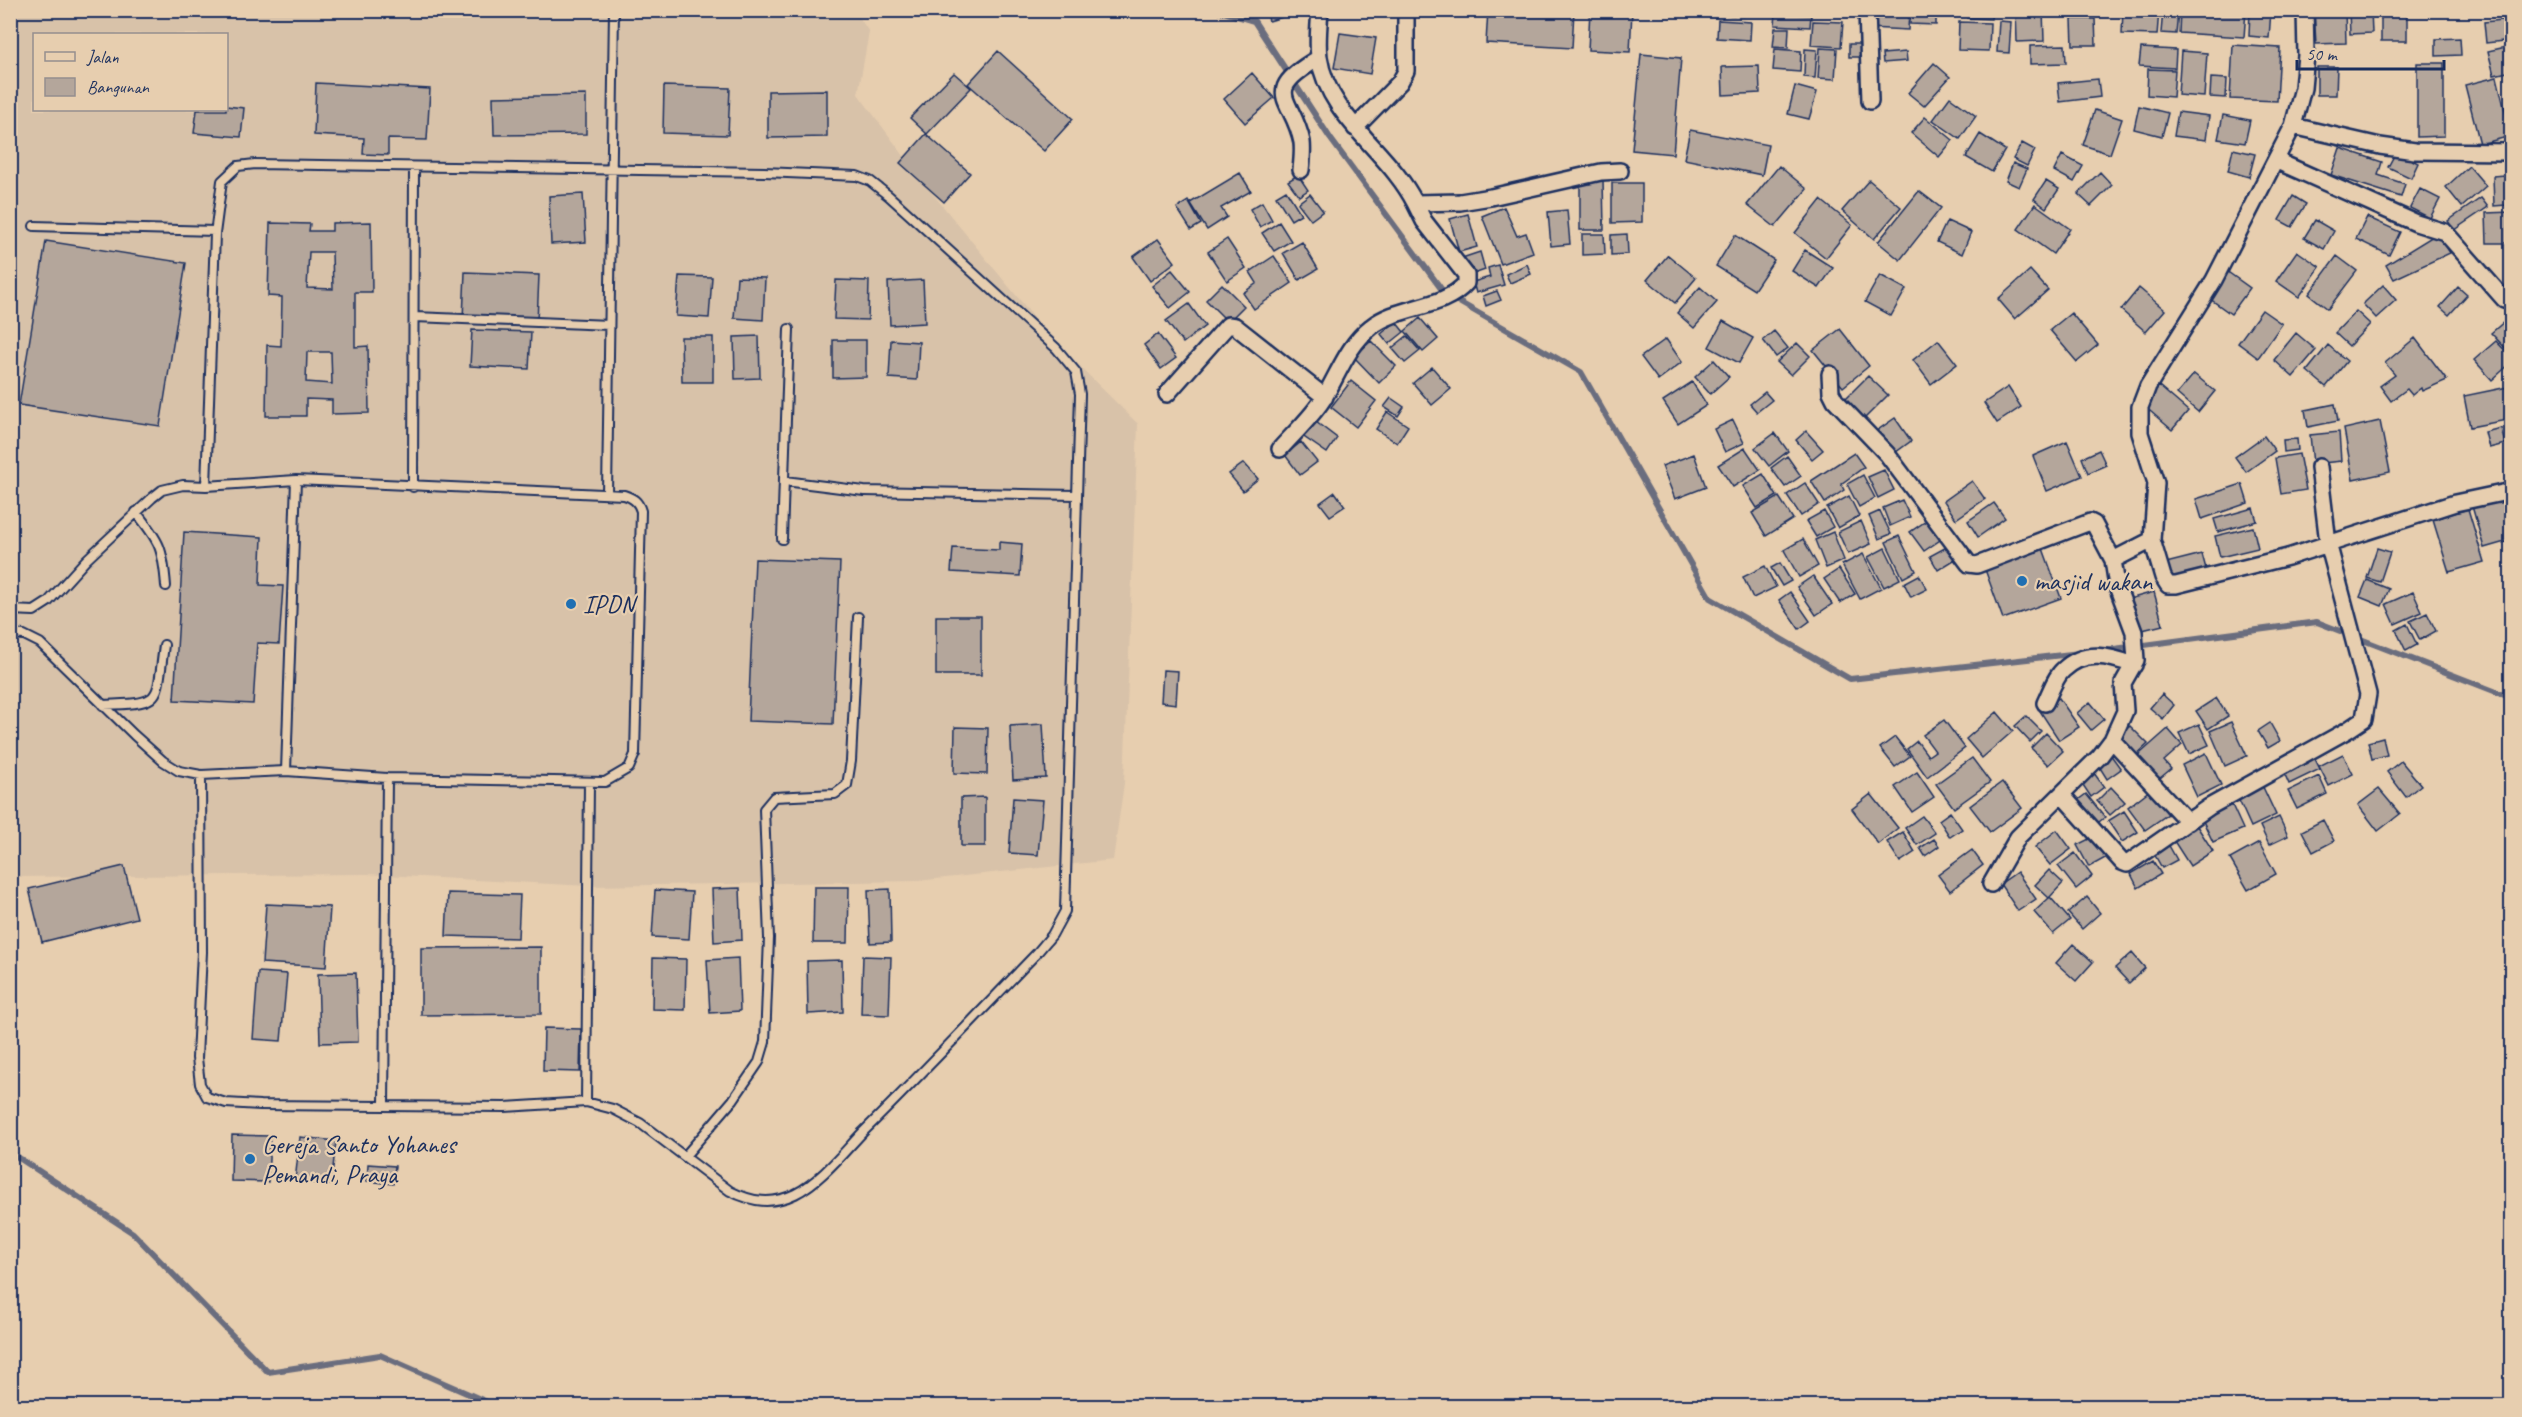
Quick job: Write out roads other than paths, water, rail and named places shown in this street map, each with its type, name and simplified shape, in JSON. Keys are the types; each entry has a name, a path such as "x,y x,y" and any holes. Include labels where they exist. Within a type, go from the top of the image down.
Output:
{"street":[{"path":"1280,449 1325,397 1362,334 1388,316 1449,295 1466,283 1466,274 1424,221 1415,203 1385,158 1355,128 1313,62 1320,10"},
{"path":"1355,128 1400,82 1406,71 1406,10"},
{"path":"1868,10 1870,100"},
{"path":"2305,10 2303,88 2293,126 2214,280 2148,386 2142,401 2138,417 2140,433 2156,483 2152,540 2163,577 2171,586 2277,560 2455,504 2511,491"},
{"path":"1300,170 1302,142 1285,99 1287,82 1313,62"},
{"path":"2293,126 2380,146 2415,151 2511,152"},
{"path":"2277,161 2416,224 2445,232 2504,299 2511,301"},
{"path":"1415,203 1460,202 1601,171 1620,171"},
{"path":"1167,393 1228,325 1235,326 1325,397"},
{"path":"1830,374 1831,392 1835,400 1887,454 1969,564 1977,565 2090,522 2094,524 2113,560 2117,586 2134,632 2135,662 2123,683 2125,711 2112,740 2062,795 2018,837 1991,884"},
{"path":"2062,795 2122,862 2127,864 2208,807 2364,719 2368,694 2360,656 2351,634 2328,543 2319,467"},
{"path":"2113,560 2152,540"},
{"path":"2045,703 2062,670 2075,662 2107,655 2135,662"},
{"path":"2112,740 2188,822"}],"lane":[{"path":"608,494 610,170 614,10"},
{"path":"201,775 202,952 197,1058 201,1090 207,1097 226,1103 505,1107 586,1102 613,1109 640,1123 730,1191 746,1199 773,1201 797,1193 820,1176 1052,935 1065,911 1080,394 1073,366 1056,348 870,181 842,175 269,164 238,166 222,181 215,231 206,486"},
{"path":"413,487 416,317 414,167"},
{"path":"34,226 215,231"},
{"path":"416,317 609,325"},
{"path":"782,539 789,329"},
{"path":"286,771 296,480"},
{"path":"10,610 34,611 48,602 86,560 136,512 169,487 296,480 608,494 633,499 639,504 635,754 629,768 605,782 387,778 286,771 201,775 179,771 162,761 40,643 24,635 10,634"},
{"path":"785,481 864,491 1076,495"},
{"path":"136,512 151,531 163,552 166,586"},
{"path":"685,1156 733,1100 759,1062 765,1042 769,938 764,809 774,797 835,794 847,785 851,761 858,617"},
{"path":"103,705 145,704 152,698 158,691 164,645"},
{"path":"384,1105 387,778"},
{"path":"586,1102 589,783"}],"waterway":[{"path":"1217,10 1254,21 1330,138 1445,294 1581,372 1710,598 1850,679 2080,653"},
{"path":"2099,651 2317,622 2512,698"},
{"path":"10,1152 133,1233 268,1372 380,1355 496,1406"}],"place":[{"name":"masjid wakan","path":"2022,581"},
{"name":"IPDN","path":"571,604"},
{"name":"Gereja Santo Yohanes Pemandi, Praya","path":"250,1159"}]}
